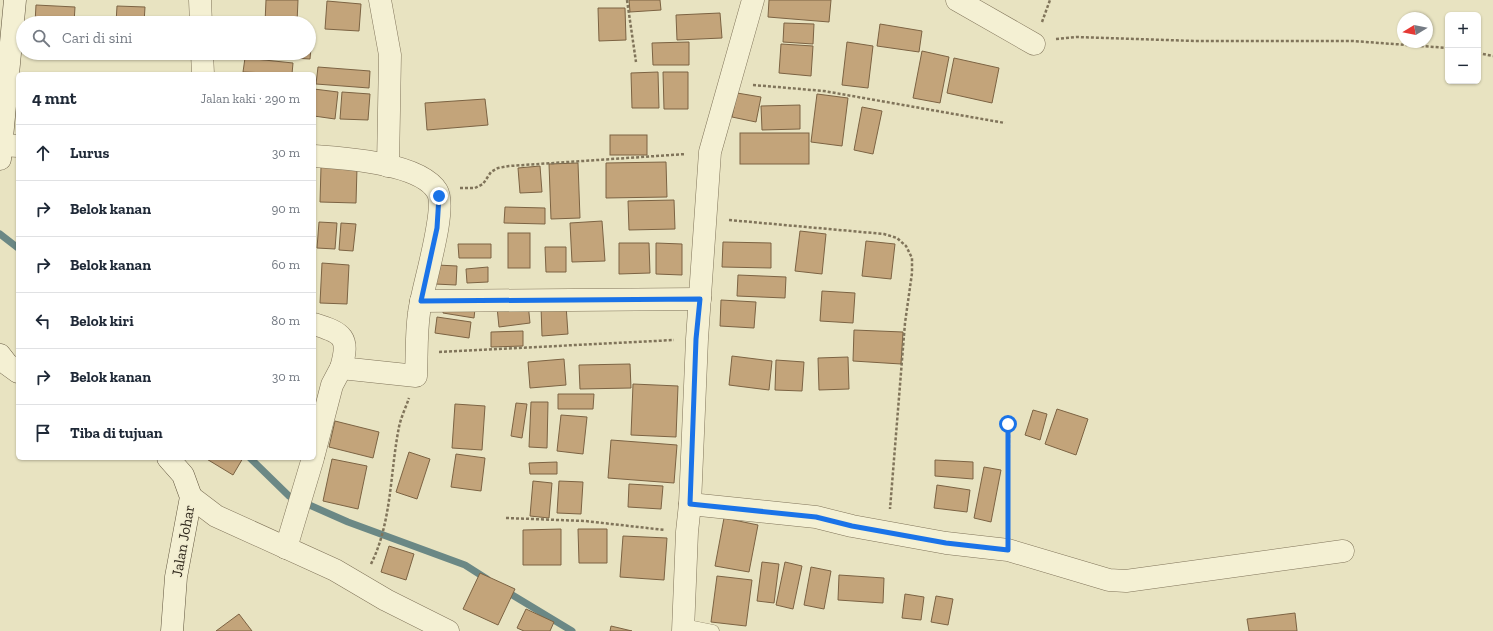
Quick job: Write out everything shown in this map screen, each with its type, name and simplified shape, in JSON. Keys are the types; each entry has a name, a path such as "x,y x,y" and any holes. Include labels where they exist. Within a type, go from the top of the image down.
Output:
{"street":[{"path":"6,150 15,0"},
{"path":"200,0 201,16"},
{"path":"380,0 390,54 388,166"},
{"path":"683,628 687,532 690,504 696,339 707,218 710,152 753,0"},
{"path":"957,0 1034,44"},
{"path":"202,60 203,72"},
{"path":"316,156 358,159 407,171 425,180 435,189 440,202 439,214 421,301 416,376 341,368"},
{"path":"421,301 700,299"},
{"path":"316,325 334,330 343,340 346,351 341,368 332,385 316,446"},
{"path":"0,355 7,364 16,371"},
{"name":"Jalan Johar","path":"170,460 184,475 191,497 176,577 172,631"},
{"path":"286,548 312,460"},
{"path":"191,497 216,516 335,570 386,600 448,631"},
{"path":"690,504 816,517 852,526 888,531 946,543 1008,550 1110,580 1126,581 1343,551"}],"lane":[{"path":"683,628 713,631"}],"path":[{"path":"627,0 636,62"},
{"path":"1034,44 1076,37 1195,41 1353,41 1445,48"},
{"path":"1481,54 1493,56"},
{"path":"728,84 824,91 1004,123"},
{"path":"435,189 475,188 483,184 491,172 509,166 710,152"},
{"path":"707,218 884,234 897,238 906,246 912,258 912,273 905,323 900,402 888,531"},
{"path":"417,353 488,351 696,339"},
{"path":"378,550 386,517 399,426 416,376"},
{"path":"1008,424 1008,550"},
{"path":"506,518 586,521 687,532"}],"building":[{"path":"266,0 298,0 297,16 265,16"},
{"path":"629,0 660,0 661,10 630,12"},
{"path":"769,0 831,0 829,22 768,17"},
{"path":"327,1 361,4 359,31 325,29"},
{"path":"36,5 75,7 74,16 35,16"},
{"path":"117,6 145,7 144,16 116,16"},
{"path":"598,8 625,8 626,40 599,41"},
{"path":"720,13 722,38 677,40 676,15"},
{"path":"784,23 814,24 813,44 783,42"},
{"path":"880,24 922,31 919,52 877,46"},
{"path":"689,42 689,65 653,65 652,43"},
{"path":"847,42 873,46 868,88 842,85"},
{"path":"781,44 813,46 811,76 779,73"},
{"path":"922,51 949,57 940,103 913,98"},
{"path":"954,58 999,68 992,103 947,93"},
{"path":"245,60 264,60 293,63 292,72 243,72"},
{"path":"318,67 370,71 369,88 316,84"},
{"path":"658,72 659,108 632,108 631,73"},
{"path":"663,72 688,72 688,109 664,109"},
{"path":"316,89 338,92 335,119 316,116"},
{"path":"342,92 370,94 368,120 340,119"},
{"path":"737,93 761,97 756,122 732,117"},
{"path":"817,94 848,98 842,146 811,142"},
{"path":"485,99 488,125 427,130 425,103"},
{"path":"800,105 800,129 762,130 761,106"},
{"path":"862,107 882,111 873,154 854,150"},
{"path":"740,133 809,133 809,164 740,164"},
{"path":"610,135 647,135 647,155 610,155"},
{"path":"666,162 667,197 606,198 606,163"},
{"path":"578,163 580,218 551,219 549,164"},
{"path":"540,166 542,192 520,193 518,168"},
{"path":"321,167 357,168 356,203 320,202"},
{"path":"674,200 675,229 629,230 628,201"},
{"path":"505,207 545,208 545,224 504,223"},
{"path":"602,221 605,261 572,262 570,223"},
{"path":"319,222 337,223 335,249 317,248"},
{"path":"341,223 356,224 353,251 339,250"},
{"path":"800,231 826,234 822,274 795,271"},
{"path":"508,233 530,233 530,268 508,268"},
{"path":"866,241 895,244 891,279 862,276"},
{"path":"723,242 771,243 771,268 722,267"},
{"path":"619,243 649,243 650,273 619,274"},
{"path":"656,243 682,244 682,275 656,274"},
{"path":"458,244 491,244 491,258 459,258"},
{"path":"545,247 566,247 566,272 546,272"},
{"path":"322,263 349,265 347,304 320,303"},
{"path":"437,265 457,266 456,285 435,284"},
{"path":"488,267 488,282 467,283 466,269"},
{"path":"738,275 786,277 785,298 737,296"},
{"path":"822,291 855,293 853,323 820,321"},
{"path":"721,300 756,302 754,328 720,326"},
{"path":"528,303 530,323 499,327 497,307"},
{"path":"444,304 475,309 474,318 443,313"},
{"path":"566,305 568,334 542,336 541,307"},
{"path":"437,317 471,322 469,338 435,333"},
{"path":"854,330 903,332 901,364 853,361"},
{"path":"523,331 523,346 491,347 491,332"},
{"path":"732,356 772,361 769,390 729,385"},
{"path":"848,357 849,389 819,390 818,358"},
{"path":"564,359 566,385 530,388 528,362"},
{"path":"776,360 804,362 802,391 775,390"},
{"path":"630,364 631,388 580,389 579,365"},
{"path":"633,384 678,386 676,437 631,435"},
{"path":"558,394 594,394 593,409 558,409"},
{"path":"531,402 548,402 547,448 529,447"},
{"path":"516,403 527,404 522,438 511,436"},
{"path":"455,404 485,406 482,450 452,448"},
{"path":"1057,409 1088,419 1076,455 1045,444"},
{"path":"1033,410 1047,414 1040,440 1025,435"},
{"path":"561,415 587,417 583,454 557,451"},
{"path":"335,421 379,432 373,458 329,447"},
{"path":"611,440 677,445 674,483 608,478"},
{"path":"409,452 430,459 417,499 396,492"},
{"path":"456,454 485,458 481,491 451,487"},
{"path":"332,459 367,466 358,509 323,501"},
{"path":"208,460 242,460 233,475"},
{"path":"935,460 973,462 973,479 935,476"},
{"path":"557,462 557,474 530,474 529,463"},
{"path":"984,467 1001,470 991,522 974,518"},
{"path":"533,481 552,483 549,518 530,516"},
{"path":"559,481 583,482 581,514 557,513"},
{"path":"629,484 663,486 661,509 628,507"},
{"path":"937,485 970,490 967,512 934,508"},
{"path":"724,518 758,525 749,572 715,566"},
{"path":"561,529 561,565 523,565 523,530"},
{"path":"578,529 607,529 607,563 579,563"},
{"path":"623,536 667,538 664,580 620,577"},
{"path":"389,546 414,554 406,580 381,572"},
{"path":"762,562 779,564 774,603 757,601"},
{"path":"785,562 802,566 793,609 776,605"},
{"path":"811,567 831,571 824,609 804,605"},
{"path":"480,573 515,589 498,625 463,609"},
{"path":"839,575 884,578 883,603 838,600"},
{"path":"717,576 752,580 746,626 711,622"},
{"path":"905,594 924,597 921,620 902,618"},
{"path":"936,596 953,599 948,625 931,622"},
{"path":"526,609 554,622 550,631 524,631 517,628"},
{"path":"1295,613 1297,631 1249,631 1247,619"},
{"path":"239,614 252,631 216,631"},
{"path":"611,626 632,631 610,631"}],"waterway":[{"path":"0,234 16,246"},
{"path":"252,460 289,496 348,522 465,565 487,579"},
{"path":"504,590 572,631"}],"route":[{"path":"439,196 440,202 437,228 421,301 700,299 696,339 690,504 816,517 852,526 888,531 946,543 1008,550 1008,424"}]}
